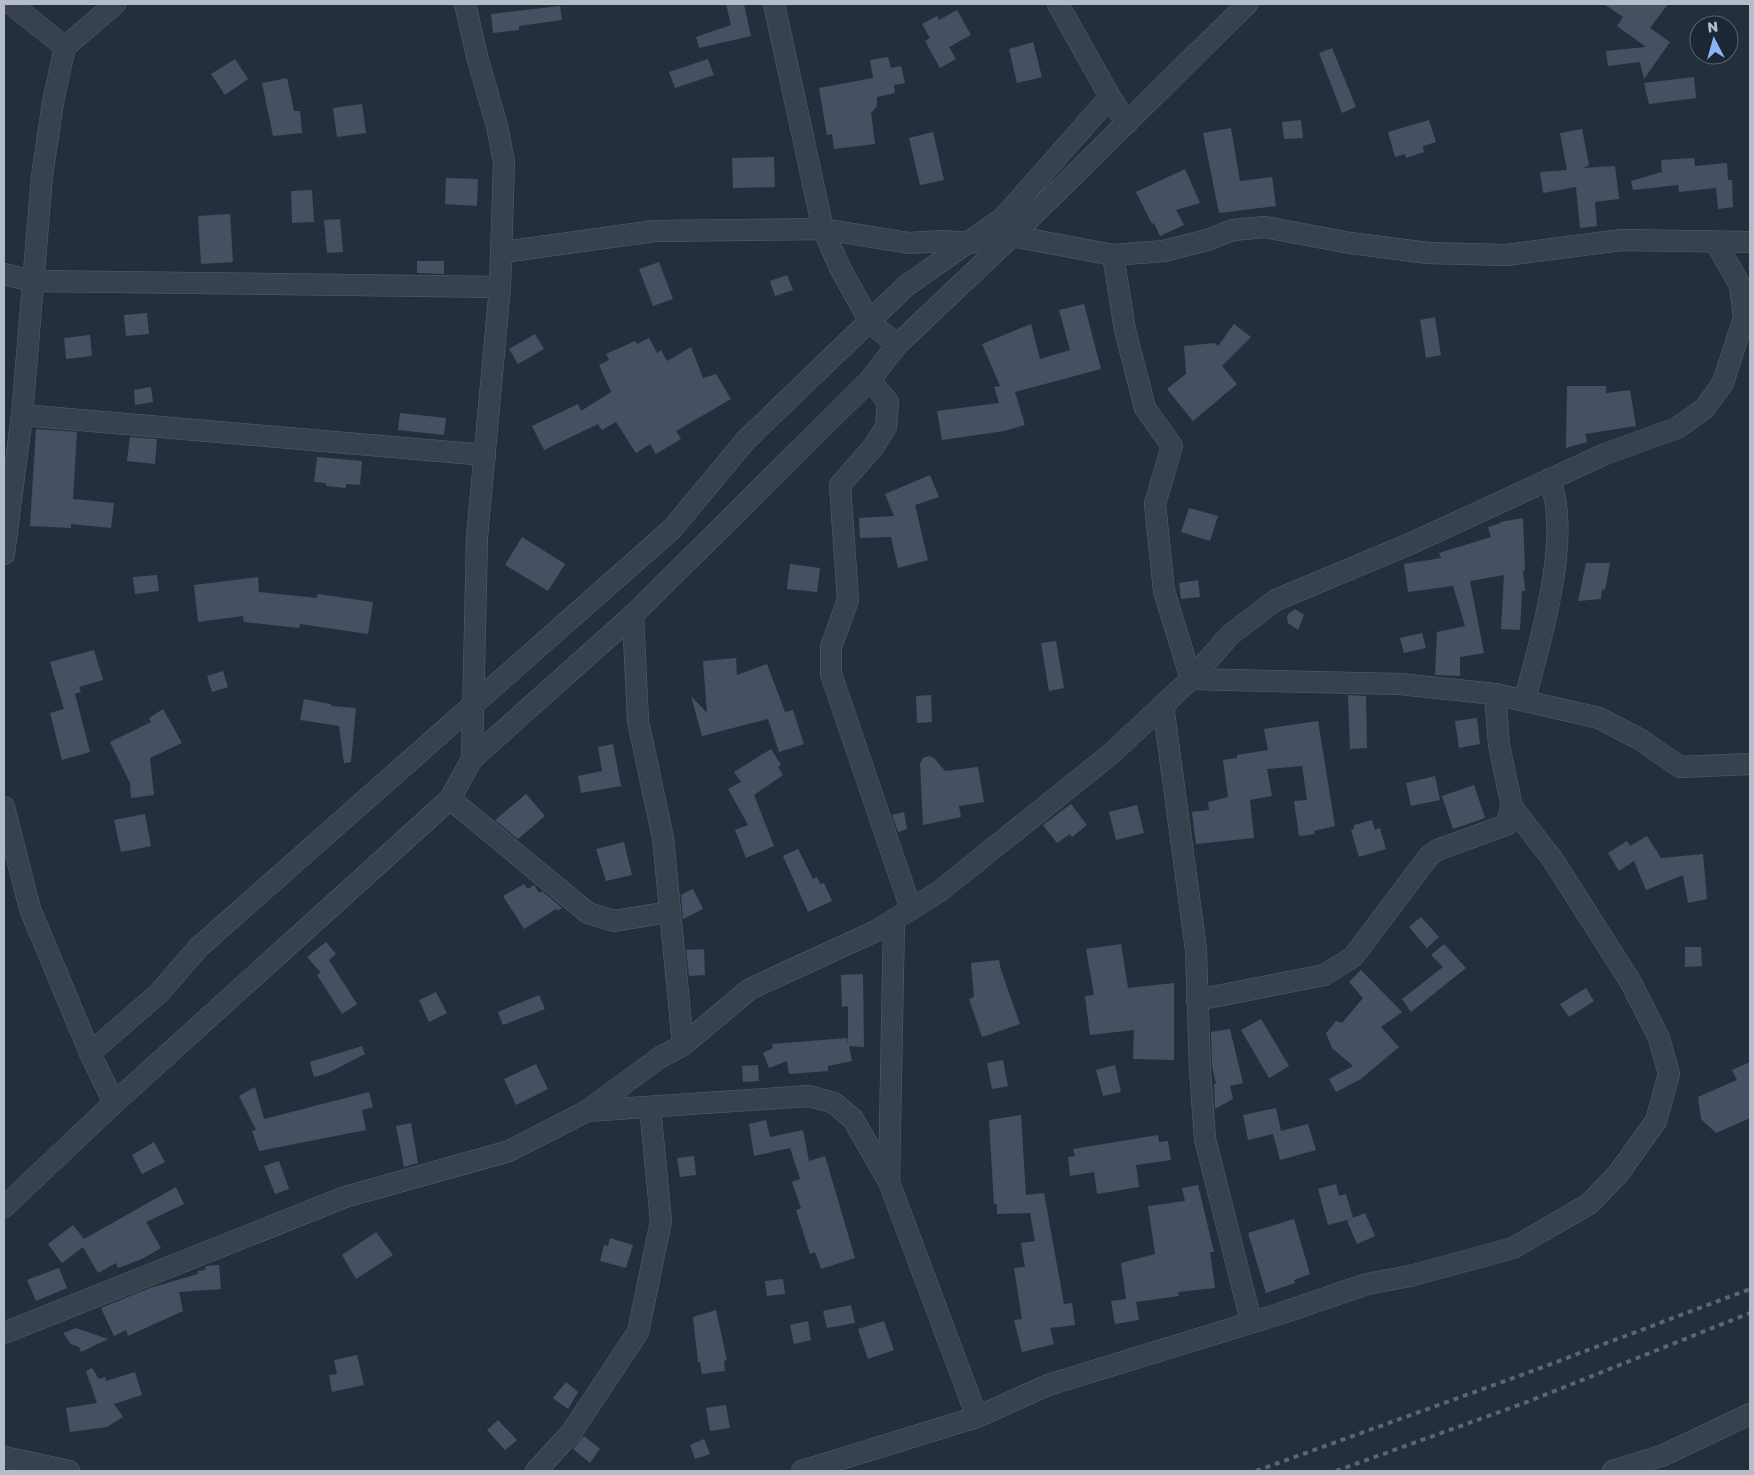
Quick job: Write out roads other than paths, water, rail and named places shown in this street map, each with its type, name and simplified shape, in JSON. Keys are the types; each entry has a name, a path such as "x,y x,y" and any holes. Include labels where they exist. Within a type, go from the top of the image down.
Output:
{"street":[{"path":"11,4 65,47"},
{"path":"4,554 22,415 42,176 53,102 65,47 108,12 115,4"},
{"path":"465,4 478,60 497,126 504,162 503,252 477,537 472,759"},
{"path":"774,4 823,229 840,268 870,322 896,345"},
{"path":"1058,4 1110,97 1128,123"},
{"path":"4,1207 114,1103 450,799 472,759 633,616 870,380 896,345 1012,236 1247,4"},
{"path":"90,1053 159,993 199,947 672,529 746,440 906,286 970,243 1003,218 1110,97"},
{"path":"503,252 655,231 823,229 909,243 942,241 970,243 1012,236 1113,255 1164,251 1207,240 1233,230 1265,227 1350,243 1438,253 1506,255 1622,240 1716,243 1750,242"},
{"path":"4,1333 345,1197 509,1151 587,1111 658,1058 683,1045 750,989 876,931 940,891 1112,753 1190,679 1231,634 1276,600 1412,543 1605,454 1677,428 1704,409 1723,383 1744,318 1740,286 1716,243"},
{"path":"1113,255 1126,330 1145,408 1172,446 1155,504 1164,592 1190,679"},
{"path":"4,274 32,281 500,287"},
{"path":"870,380 888,402 886,427 874,446 840,485 848,600 831,647 831,674 903,914 889,1182"},
{"path":"22,415 485,454"},
{"path":"1525,699 1543,630 1558,543 1557,508 1549,479"},
{"path":"633,616 638,721 664,838 669,912 683,1045"},
{"path":"1190,679 1400,684 1495,694 1525,699 1598,718 1641,740 1680,767 1750,764"},
{"path":"802,1471 977,1417 1048,1385 1367,1284 1410,1276 1512,1248 1589,1204 1632,1157 1656,1121 1669,1074 1659,1038 1630,981 1553,860 1512,807 1499,745 1495,694"},
{"path":"1163,705 1196,950 1205,1139 1251,1321"},
{"path":"450,799 588,913 614,921 669,912"},
{"path":"4,807 30,909 90,1053 114,1103"},
{"path":"1197,1000 1324,975 1352,957 1429,856 1437,850 1506,825 1512,807"},
{"path":"587,1111 809,1096 834,1104 853,1119 889,1182 977,1417"},
{"path":"536,1471 571,1433 638,1332 660,1221 650,1107"},
{"path":"1613,1471 1664,1455 1750,1414"},
{"path":"4,1457 69,1471"}],"railway":[{"path":"1256,1471 1527,1373 1750,1289"},
{"path":"1336,1471 1527,1402 1750,1313"}]}
